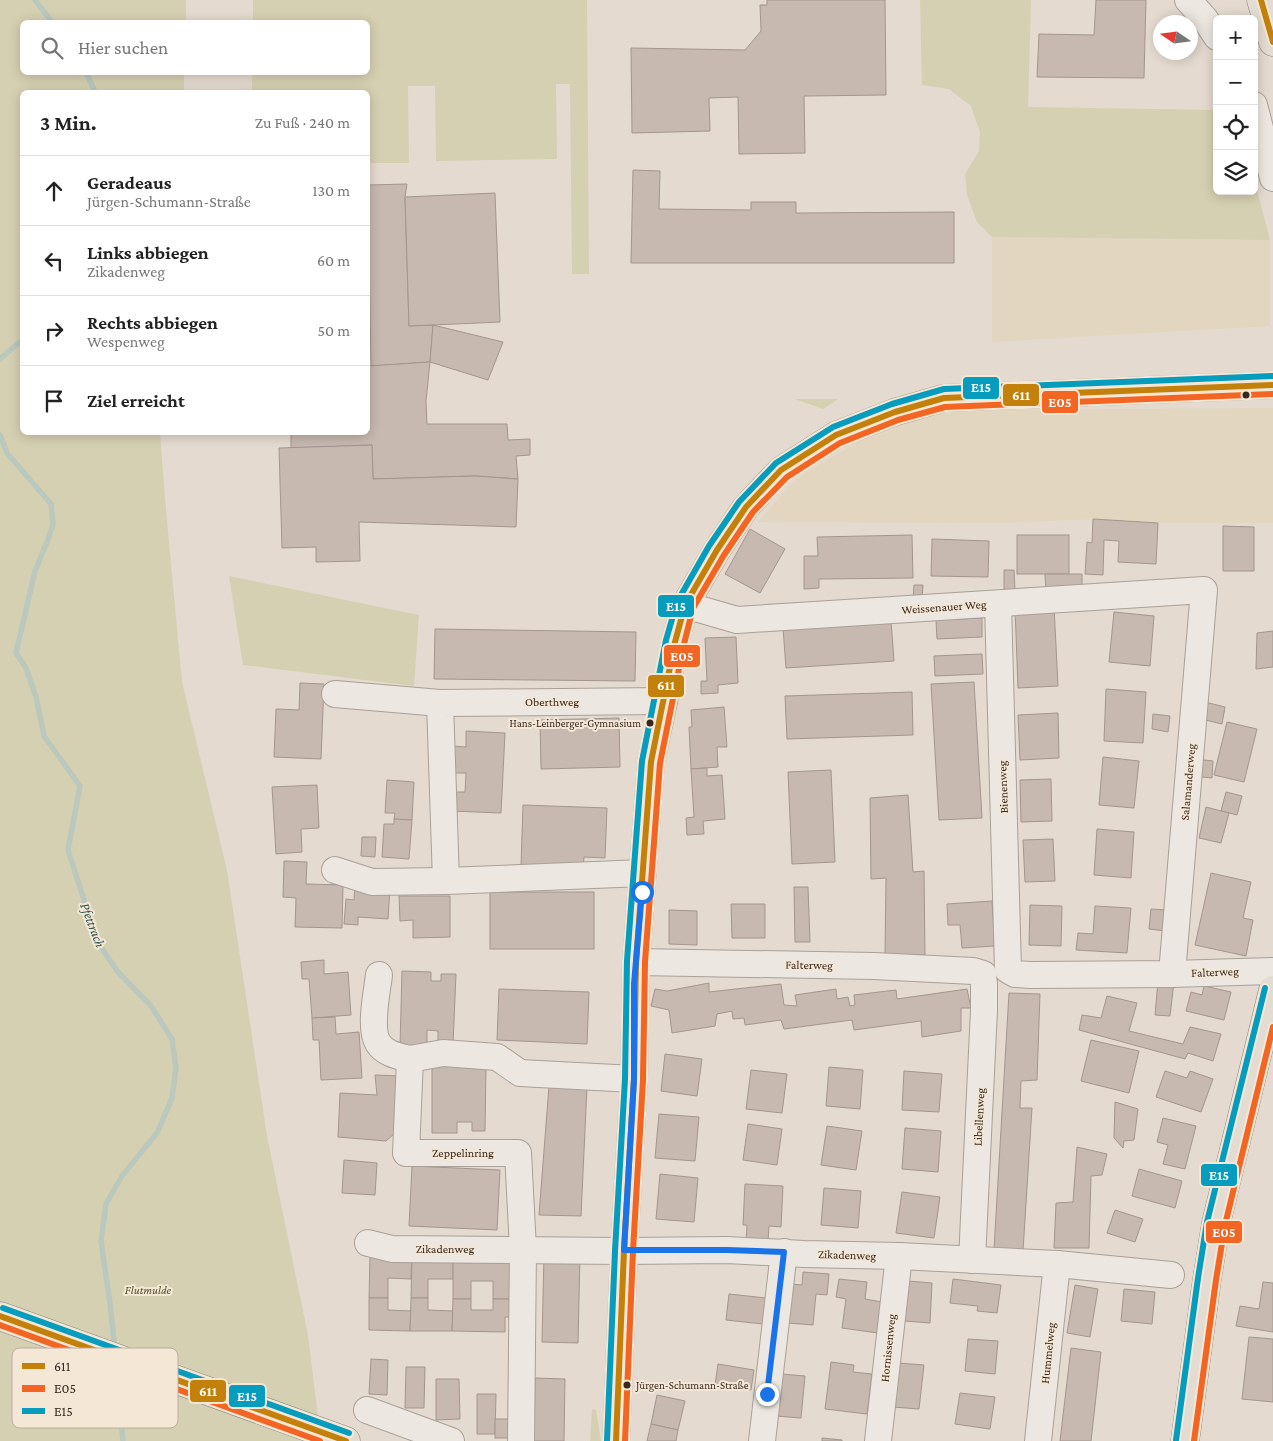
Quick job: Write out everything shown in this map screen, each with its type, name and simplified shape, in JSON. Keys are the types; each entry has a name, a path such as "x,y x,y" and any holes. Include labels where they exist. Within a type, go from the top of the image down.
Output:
{"main road":[{"path":"1261,0 1273,42"},
{"path":"1185,1441 1206,1279 1216,1223 1273,990"},
{"path":"0,1316 89,1348"},
{"path":"178,1380 343,1440"}],"street":[{"path":"1188,0 1213,31"},
{"path":"1258,120 1273,178"},
{"path":"616,1441 634,1079 636,962 651,762 675,642 685,605 717,550 746,507 781,470 836,435 894,412 944,398 1273,385"},
{"name":"Weissenauer Weg","path":"685,605 737,620 1204,590"},
{"name":"Salamanderweg","path":"1172,974 1204,590"},
{"name":"Bienenweg","path":"998,604 1008,970"},
{"name":"Oberthweg","path":"335,694 440,703 664,701"},
{"path":"440,703 446,881"},
{"path":"335,870 372,882 643,873"},
{"name":"Falterweg","path":"636,962 874,966 983,974"},
{"name":"Falterweg","path":"1008,970 1015,974 1172,974 1273,971"},
{"name":"Libellenweg","path":"972,1260 984,1010 983,974"},
{"path":"379,975 374,1022 375,1033 378,1042 385,1050 395,1056 410,1059 443,1053 497,1057 520,1073 634,1079"},
{"name":"Zeppelinring","path":"410,1059 406,1152 518,1153 523,1249"},
{"name":"Zikadenweg","path":"368,1243 392,1249 727,1250 899,1256 1057,1264 1171,1275"},
{"path":"520,1441 523,1249"},
{"path":"762,1441 784,1252"},
{"name":"Hornissenweg","path":"878,1441 899,1256"},
{"name":"Hummelweg","path":"1038,1441 1057,1264"},
{"path":"367,1410 451,1441"}],"shaded area":[{"path":"992,237 1270,240 1270,326 992,342"},
{"path":"1273,408 1273,523 1158,523 1093,519 1006,523 758,522 791,484 809,470 859,441 915,419 962,410"}],"green space":[{"name":"Flutmulde","path":"0,0 186,0 186,20 20,20 20,75 184,75 184,90 20,90 20,435 160,435 182,682 227,870 267,1136 308,1335 321,1441 0,1441"},
{"path":"253,0 587,0 589,274 572,274 570,84 556,84 557,159 436,161 435,86 408,86 409,163 370,163 370,90 252,90 252,75 370,75 370,20 253,20"},
{"path":"920,0 1031,0 1028,107 1213,110 1213,195 1258,194 1270,240 992,237 977,222 967,195 965,174 979,151 980,132 971,106 949,89 922,85"},
{"path":"795,399 838,399 823,409"},
{"path":"229,576 419,615 414,686 243,665"},
{"path":"592,1410 596,1410 601,1441 590,1441"}],"building":[{"path":"767,0 885,0 886,95 804,96 805,153 739,154 738,97 709,98 710,131 632,133 631,48 745,50 761,31 760,5 767,5"},
{"path":"1096,0 1146,0 1144,78 1037,77 1039,34 1094,35"},
{"path":"633,170 660,171 659,209 751,210 751,202 796,202 796,213 954,212 954,263 631,263"},
{"path":"407,184 405,197 409,326 433,325 430,362 371,366 370,185"},
{"path":"495,193 500,322 409,326 405,197"},
{"path":"433,325 503,342 488,380 430,362"},
{"path":"430,362 426,401 427,424 507,424 508,440 530,439 530,455 516,456 518,479 475,476 373,479 372,445 291,448 291,435 370,435 370,366"},
{"path":"372,445 373,479 475,476 518,479 516,527 359,522 360,561 316,562 316,547 282,548 279,448"},
{"path":"1093,519 1158,523 1156,564 1118,562 1119,541 1104,540 1103,575 1085,574 1087,542 1092,543"},
{"path":"1223,526 1254,527 1254,571 1223,571"},
{"path":"750,529 785,549 760,593 725,574"},
{"path":"912,535 913,578 819,579 819,588 804,589 804,556 818,556 817,537"},
{"path":"1017,535 1069,535 1069,574 1017,574"},
{"path":"932,539 989,541 988,577 931,576"},
{"path":"1004,570 1014,570 1015,591 1004,591"},
{"path":"1045,574 1082,574 1082,592 1046,593"},
{"path":"914,585 923,585 922,599 913,599"},
{"path":"1054,606 1058,686 1018,688 1015,608"},
{"path":"1114,612 1154,616 1150,666 1109,662"},
{"path":"982,618 982,637 937,639 936,620"},
{"path":"891,621 894,661 786,668 783,628"},
{"path":"435,629 636,632 635,681 434,679"},
{"path":"1273,631 1273,667 1256,669 1257,633"},
{"path":"736,637 738,683 718,685 718,693 701,694 701,681 707,681 705,638"},
{"path":"982,654 983,674 935,676 934,656"},
{"path":"974,682 982,818 939,820 931,684"},
{"path":"300,683 324,684 321,759 274,757 276,709 299,710"},
{"path":"1106,689 1146,692 1143,743 1104,741"},
{"path":"912,692 913,735 787,739 785,696"},
{"path":"1201,701 1225,707 1222,724 1197,718"},
{"path":"724,707 727,747 717,747 718,767 691,769 689,727 692,727 691,710"},
{"path":"1058,713 1059,758 1020,760 1018,715"},
{"path":"1153,714 1170,716 1168,732 1152,729"},
{"path":"619,718 620,767 541,769 540,720"},
{"path":"1227,722 1257,729 1244,782 1214,775"},
{"path":"466,731 505,733 501,813 451,811 452,792 465,792 466,773 452,773 453,746 466,747"},
{"path":"1103,757 1139,761 1134,808 1099,805"},
{"path":"1195,759 1213,761 1212,778 1193,776"},
{"path":"707,768 707,776 722,775 725,819 703,821 704,834 687,835 686,818 694,817 691,769"},
{"path":"831,770 835,862 792,864 788,772"},
{"path":"1051,779 1052,821 1021,822 1020,780"},
{"path":"387,780 414,782 412,820 394,819 395,813 385,813"},
{"path":"317,785 319,828 301,829 302,852 276,854 272,787"},
{"path":"1226,792 1242,796 1237,815 1221,811"},
{"path":"908,795 913,872 924,871 925,955 885,956 886,878 871,879 870,798"},
{"path":"523,805 607,808 605,858 584,857 583,868 521,866"},
{"path":"1206,807 1229,813 1221,843 1199,838"},
{"path":"394,819 412,820 409,859 382,857 384,824 394,824"},
{"path":"1097,829 1134,832 1131,878 1094,875"},
{"path":"362,837 376,837 375,857 361,856"},
{"path":"1053,839 1055,881 1025,882 1023,840"},
{"path":"284,861 307,862 306,884 343,885 342,928 295,927 296,898 283,897"},
{"path":"1211,873 1251,882 1243,918 1253,920 1246,956 1195,945"},
{"path":"355,886 390,888 388,919 358,917 358,925 344,924 346,899 354,900"},
{"path":"794,887 808,887 810,942 795,942"},
{"path":"490,892 594,892 594,949 490,949"},
{"path":"399,896 450,896 450,937 413,938 413,920 400,921"},
{"path":"992,901 995,946 962,948 960,925 948,925 947,904"},
{"path":"731,904 765,904 765,938 732,938"},
{"path":"1030,905 1062,906 1061,946 1029,945"},
{"path":"1095,906 1131,908 1127,953 1076,950 1078,933 1093,934"},
{"path":"1151,909 1167,910 1166,931 1149,929"},
{"path":"669,910 697,911 697,945 669,944"},
{"path":"324,960 324,974 348,972 351,1015 312,1018 309,979 302,979 301,962"},
{"path":"402,971 431,972 431,981 441,981 441,974 456,974 453,1045 438,1045 438,1031 427,1030 427,1047 400,1046"},
{"path":"1158,981 1174,982 1170,1016 1155,1015"},
{"path":"709,983 709,992 781,984 784,1005 797,1006 795,995 836,989 837,999 848,997 850,1006 855,1005 854,995 896,990 897,999 967,989 971,1008 961,1008 961,1031 922,1037 921,1021 854,1030 852,1020 784,1029 781,1020 745,1025 744,1018 733,1019 732,1011 717,1014 715,1026 672,1033 669,1010 651,1006 655,989 667,991"},
{"path":"1204,986 1231,992 1224,1020 1186,1011 1191,992 1202,995"},
{"path":"499,989 589,992 587,1044 497,1040"},
{"path":"1009,993 1040,994 1037,1080 1021,1081 1020,1108 1032,1108 1023,1251 994,1249"},
{"path":"1107,996 1137,1003 1129,1031 1183,1044 1190,1027 1221,1034 1213,1061 1188,1053 1185,1059 1079,1030 1082,1015 1101,1018"},
{"path":"335,1017 336,1034 359,1032 362,1078 321,1080 319,1040 313,1040 312,1018"},
{"path":"1091,1040 1139,1051 1129,1093 1081,1081"},
{"path":"665,1054 702,1059 697,1096 661,1091"},
{"path":"432,1055 486,1065 485,1131 472,1131 472,1122 457,1122 457,1133 432,1133"},
{"path":"829,1067 863,1070 860,1109 826,1106"},
{"path":"751,1070 787,1074 782,1113 746,1109"},
{"path":"904,1071 942,1074 939,1112 902,1110"},
{"path":"1165,1071 1187,1078 1190,1071 1213,1079 1201,1112 1156,1097"},
{"path":"375,1075 400,1076 402,1127 386,1141 338,1137 340,1093 377,1095"},
{"path":"549,1086 587,1087 581,1216 539,1215"},
{"path":"1115,1102 1138,1109 1134,1140 1124,1141 1123,1148 1114,1138"},
{"path":"659,1114 699,1117 695,1161 655,1158"},
{"path":"1163,1118 1196,1126 1185,1169 1163,1164 1168,1145 1157,1142"},
{"path":"748,1124 782,1129 777,1165 743,1160"},
{"path":"827,1126 862,1131 856,1170 821,1165"},
{"path":"905,1128 941,1131 938,1172 902,1169"},
{"path":"1077,1147 1107,1154 1102,1175 1091,1176 1089,1248 1054,1248 1056,1203 1073,1202"},
{"path":"344,1160 377,1163 375,1195 342,1193"},
{"path":"412,1166 500,1170 497,1230 409,1226"},
{"path":"1139,1169 1182,1181 1175,1208 1132,1196"},
{"path":"660,1174 698,1178 694,1222 656,1219"},
{"path":"745,1184 783,1186 781,1227 769,1226 768,1243 746,1242 747,1225 743,1225"},
{"path":"824,1188 861,1191 858,1228 821,1225"},
{"path":"902,1192 940,1197 934,1238 896,1233"},
{"path":"1115,1210 1143,1219 1135,1242 1107,1233"},
{"path":"544,1254 580,1255 578,1343 542,1342"},
{"path":"370,1256 412,1257 411,1279 388,1278 388,1298 369,1298"},
{"path":"412,1257 453,1257 453,1279 428,1279 428,1298 411,1298"},
{"path":"453,1257 511,1258 510,1299 493,1299 493,1281 471,1281 471,1299 453,1299"},
{"path":"803,1272 829,1274 827,1295 816,1294 813,1325 788,1323 791,1284 802,1285"},
{"path":"839,1279 867,1282 865,1299 882,1302 878,1333 842,1328 846,1299 836,1297"},
{"path":"953,1279 1001,1285 997,1313 977,1311 978,1306 950,1303"},
{"path":"908,1281 932,1283 930,1323 905,1321"},
{"path":"1263,1282 1273,1283 1273,1332 1236,1326 1240,1306 1259,1309"},
{"path":"1075,1285 1098,1289 1090,1337 1067,1333"},
{"path":"1124,1289 1155,1292 1152,1324 1121,1321"},
{"path":"729,1294 766,1298 763,1324 726,1320"},
{"path":"369,1298 388,1298 388,1310 411,1311 410,1331 369,1330"},
{"path":"411,1298 428,1298 428,1310 453,1311 452,1331 410,1331"},
{"path":"453,1299 471,1299 471,1310 493,1310 493,1299 510,1299 510,1317 505,1317 505,1332 452,1331"},
{"path":"1249,1337 1273,1339 1273,1402 1242,1399"},
{"path":"968,1339 998,1341 995,1374 965,1371"},
{"path":"1071,1348 1101,1352 1091,1441 1060,1441"},
{"path":"371,1359 388,1360 387,1395 369,1394"},
{"path":"831,1362 854,1365 853,1372 872,1374 867,1414 825,1409"},
{"path":"898,1363 924,1365 919,1409 893,1407"},
{"path":"718,1364 754,1370 751,1390 715,1385"},
{"path":"406,1367 425,1367 424,1408 405,1408"},
{"path":"781,1374 805,1376 801,1418 776,1416"},
{"path":"535,1378 565,1379 564,1441 534,1441"},
{"path":"436,1379 459,1379 460,1419 436,1420"},
{"path":"960,1393 995,1397 990,1429 955,1424"},
{"path":"477,1394 496,1394 495,1434 477,1434"},
{"path":"657,1395 685,1401 678,1430 651,1424"},
{"path":"495,1419 512,1419 512,1438 495,1438"},
{"path":"651,1424 678,1430 676,1441 647,1441"},
{"path":"822,1438 842,1440 842,1441 822,1441"}],"waterway":[{"name":"Pfettrach","path":"35,0 50,20"},
{"name":"Pfettrach","path":"87,75 94,90"},
{"name":"Pfettrach","path":"0,359 20,342"},
{"name":"Pfettrach","path":"0,435 7,453 51,504 53,524 35,571 16,653 26,668 36,697 44,736 80,786 68,850 98,943 118,972 151,1006 172,1039 176,1068 172,1098 157,1133 122,1176 106,1204 101,1241 115,1348"},
{"name":"Pfettrach","path":"122,1428 123,1441"}],"transit line":[{"name":"611","path":"1261,0 1273,42"},
{"name":"E15","path":"607,1441 625,1079 627,961 642,761 666,640 677,602 709,546 739,502 776,463 833,427 892,404 944,389 1273,376"},
{"name":"611","path":"616,1441 634,1079 636,962 651,762 675,642 685,605 717,550 746,507 781,470 836,435 895,412 944,398 1273,385"},
{"name":"E05","path":"625,1441 643,1080 645,962 660,763 693,608 724,555 753,512 787,477 840,443 898,420 945,407 1273,394"},
{"name":"E15","path":"1176,1440 1207,1222 1265,988"},
{"name":"E05","path":"1194,1441 1225,1225 1273,1027"},
{"name":"E15","path":"3,1308 114,1348"},
{"name":"611","path":"0,1316 89,1348"},
{"name":"E05","path":"0,1325 63,1348"},
{"name":"E15","path":"178,1371 349,1433"},
{"name":"611","path":"178,1380 346,1441"},
{"name":"E05","path":"178,1390 320,1441"}],"place":[{"name":"Hans-Leinberger-Gymnasium","path":"650,723"},
{"name":"Jürgen-Schumann-Straße","path":"627,1385"}],"route":[{"path":"642,892 634,984 634,1079 624,1250 784,1252 767,1394"}]}
